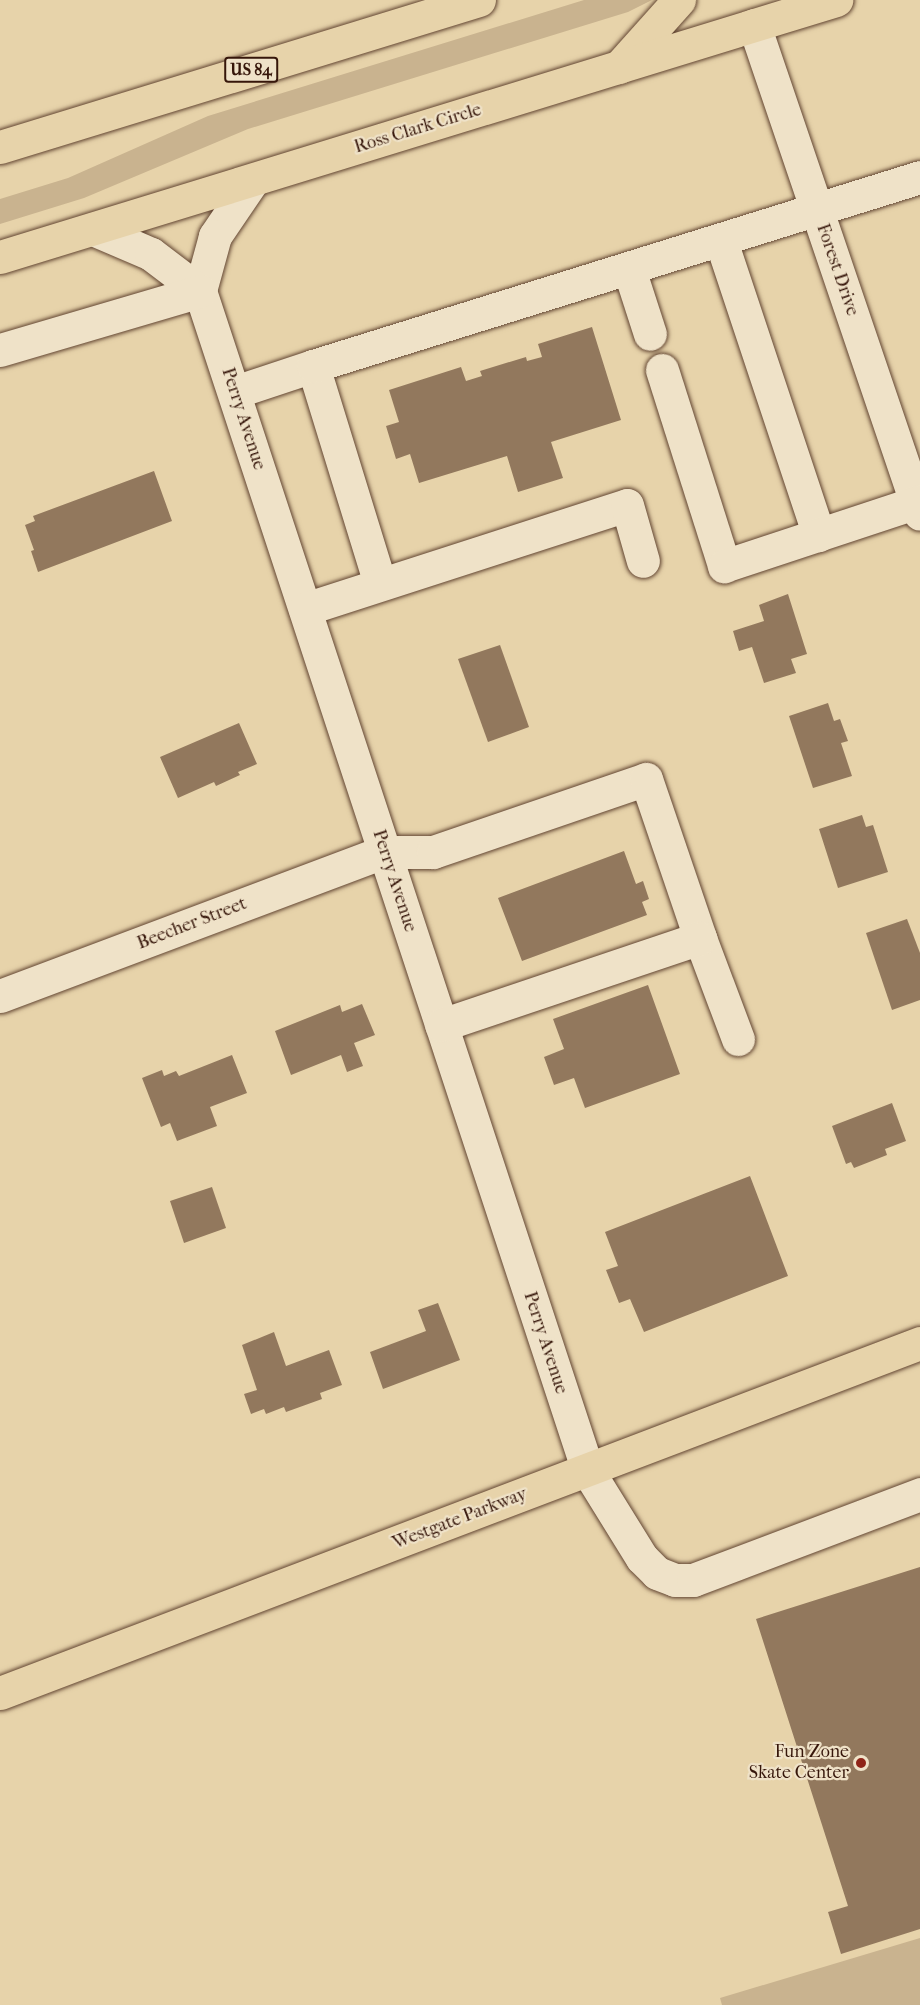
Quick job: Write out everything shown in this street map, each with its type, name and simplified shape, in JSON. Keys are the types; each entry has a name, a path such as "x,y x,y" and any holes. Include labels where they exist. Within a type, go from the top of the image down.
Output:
{"main road":[{"name":"US 84","path":"0,147 478,0"},
{"path":"618,68 679,0"},
{"name":"Ross Clark Circle","path":"0,257 618,68 759,13 836,0"},
{"name":"Westgate Parkway","path":"0,1693 920,1343"}],"street":[{"name":"Forest Drive","path":"759,13 817,211 910,451 919,506"},
{"path":"200,291 215,236 253,180"},
{"path":"235,393 313,366 919,180"},
{"path":"93,229 151,254 200,291"},
{"path":"721,241 819,536"},
{"path":"629,269 650,334"},
{"path":"0,350 200,291"},
{"name":"Perry Avenue","path":"200,291 588,1471 642,1558 657,1573 675,1580 693,1580 920,1494"},
{"path":"313,366 380,584"},
{"path":"662,370 724,566 919,506"},
{"path":"305,609 627,505 644,561"},
{"path":"384,852 433,852 646,779 700,938 738,1039"},
{"name":"Beecher Street","path":"0,996 384,852"},
{"path":"441,1025 700,938"}],"shaded area":[{"path":"584,0 652,0 628,12 248,129 84,198 0,224 0,199 68,178 208,116"},
{"path":"920,1938 920,2005 722,2005 720,1998"}],"building":[{"path":"592,327 621,420 551,442 563,478 518,492 507,456 419,483 410,454 396,459 386,426 399,422 389,390 461,367 466,381 482,376 480,371 526,357 527,361 542,357 538,344"},
{"path":"154,471 172,521 38,572 31,551 34,550 25,525 35,521 33,516"},
{"path":"788,594 807,654 791,659 796,673 764,683 752,647 739,651 733,631 764,621 759,605"},
{"path":"500,645 529,727 488,742 458,659"},
{"path":"828,703 834,721 840,719 848,741 841,743 852,776 813,788 789,716"},
{"path":"239,723 257,764 238,772 240,775 216,786 214,782 178,798 160,757"},
{"path":"862,815 866,827 873,825 888,872 838,888 819,829"},
{"path":"624,851 636,884 643,881 649,899 642,902 647,915 522,961 498,898"},
{"path":"907,919 920,953 920,1000 892,1010 866,933"},
{"path":"648,985 680,1074 585,1108 574,1078 554,1085 544,1057 564,1049 553,1019"},
{"path":"362,1004 375,1035 354,1043 363,1066 347,1072 341,1055 291,1075 275,1031 340,1005 342,1012"},
{"path":"232,1055 247,1093 210,1107 217,1126 177,1141 170,1123 161,1127 142,1078 162,1070 164,1076 176,1071 179,1076"},
{"path":"892,1103 906,1141 885,1149 887,1155 854,1168 851,1162 846,1164 832,1126"},
{"path":"750,1176 788,1276 644,1332 630,1299 619,1303 606,1270 618,1266 605,1232"},
{"path":"212,1187 226,1228 184,1243 170,1201"},
{"path":"438,1303 460,1360 383,1389 370,1352 426,1331 418,1310"},
{"path":"274,1332 286,1366 329,1350 342,1385 320,1393 322,1399 286,1412 284,1407 266,1414 264,1409 251,1414 244,1394 257,1390 242,1345"},
{"name":"Fun Zone Skate Center","path":"920,1567 920,1929 841,1954 828,1912 848,1906 756,1619"}],"place":[{"name":"Fun Zone Skate Center","path":"861,1763"}]}
